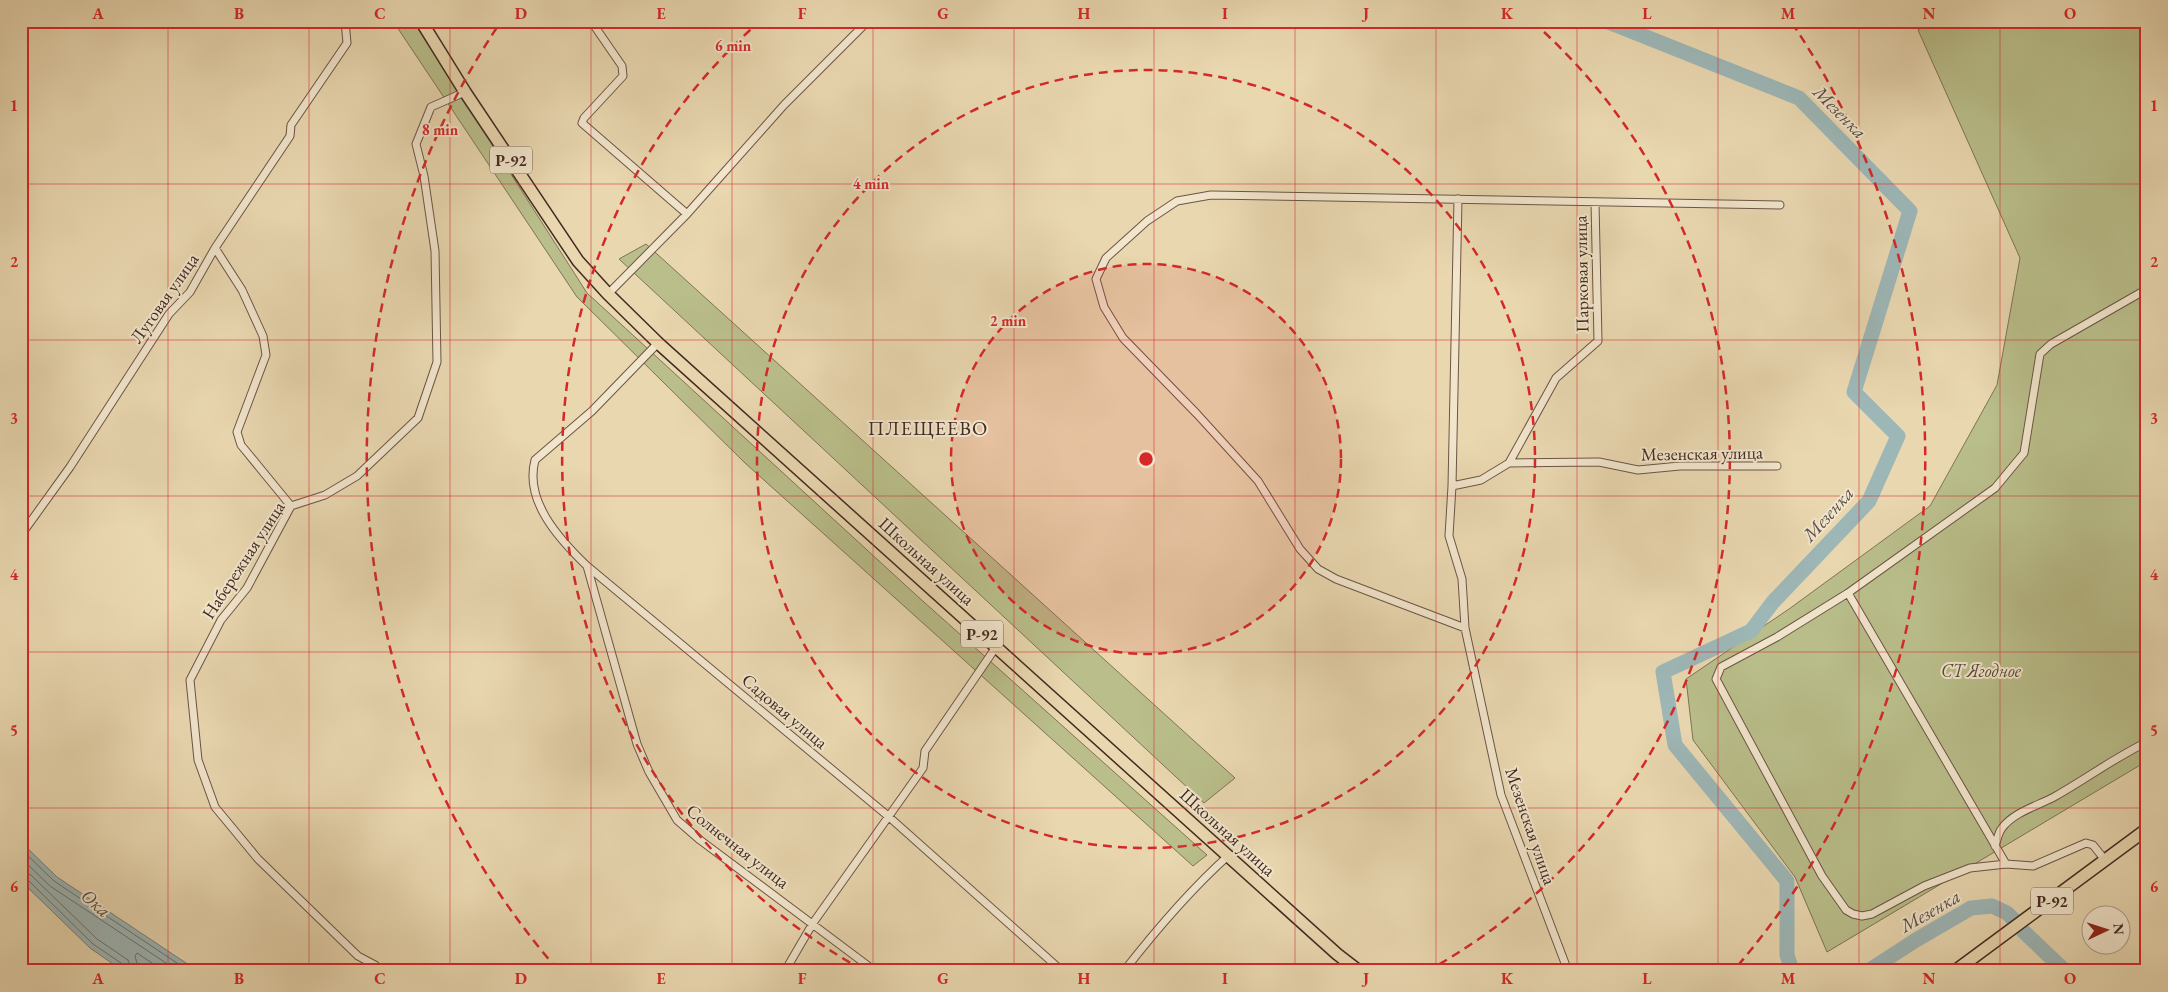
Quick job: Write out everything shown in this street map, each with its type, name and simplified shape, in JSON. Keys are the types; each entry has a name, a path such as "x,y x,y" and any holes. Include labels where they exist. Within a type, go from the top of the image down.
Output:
{"main road":[{"name":"Р-92","path":"421,21 465,92 578,261 608,294"},
{"name":"Школьная улица","path":"608,294 658,343 1337,954 1359,971"},
{"name":"Р-92","path":"1956,971 2147,829"}],"street":[{"name":"Луговая улица","path":"21,535 70,467 169,314 190,292 215,248 290,136 291,125 347,43 345,21"},
{"path":"591,21 622,66 623,76 584,118 582,123 686,214"},
{"path":"608,294 686,214 784,105 868,21"},
{"name":"Набережная улица","path":"380,971 375,965 358,956 258,859 215,807 198,760 190,680 221,620 247,588 291,506 325,495 357,476 418,418 437,362 437,334 435,251 424,176 416,144 431,107 465,92"},
{"path":"1465,628 1336,579 1318,569 1300,549 1258,482 1197,414 1123,338 1104,307 1096,279 1106,258 1147,221 1177,201 1211,194 1780,205"},
{"name":"Мезенская улица","path":"1458,200 1452,486 1449,536 1462,579 1465,628 1501,795 1568,971"},
{"name":"Парковая улица","path":"1509,463 1556,378 1598,341 1595,202"},
{"path":"215,248 250,307 263,336 266,355 237,432 242,445 291,506"},
{"path":"2105,860 2093,845 2086,843 2033,866 2006,864 1970,868 1924,886 1872,914 1862,916 1853,914 1846,910 1822,876 1716,680 1721,667 1777,637 1848,593 1995,488 2024,453 2040,354 2051,344 2147,290"},
{"name":"Садовая улица","path":"658,343 592,411 542,452 535,460 532,470 533,483 553,530 586,566 888,816 1062,971"},
{"name":"Мезенская улица","path":"1509,463 1599,462 1638,470 1680,466 1777,466"},
{"path":"1452,486 1480,480 1509,463"},
{"name":"Солнечная улица","path":"586,566 637,744 649,772 677,820 700,840 876,971"},
{"path":"1848,593 2006,864"},
{"path":"785,971 813,923 923,768 925,751 996,646"},
{"path":"1995,846 2001,829 2011,819 2109,764 2117,757 2147,742"},
{"path":"1124,971 1159,926 1206,876 1229,856"}],"green space":[{"path":"393,21 413,21 587,293 915,594 1207,855 1193,866 745,463 577,297"},
{"name":"СТ Ягодное","path":"1935,21 2147,21 2147,761 1827,952 1795,877 1693,740 1686,679 1789,609 1930,506 1997,385 2020,258 1918,30"},
{"path":"646,244 1235,778 1204,803 619,259"}],"water":[{"name":"Ока","path":"21,842 57,877 198,971 123,971 90,948 21,881"}],"waterway":[{"name":"Мезенка","path":"1606,21 1799,98 1910,211 1854,392 1898,436 1869,501 1773,602 1751,631 1663,672 1675,745 1787,881 1787,955 1791,967 1795,971"},
{"name":"Мезенка","path":"1868,971 1971,908 1992,906 2007,913 2014,920"},
{"name":"Мезенка","path":"2023,931 2065,971"}],"district":[{"name":"ПЛЕЩЕЕВО","path":"928,428"}]}
